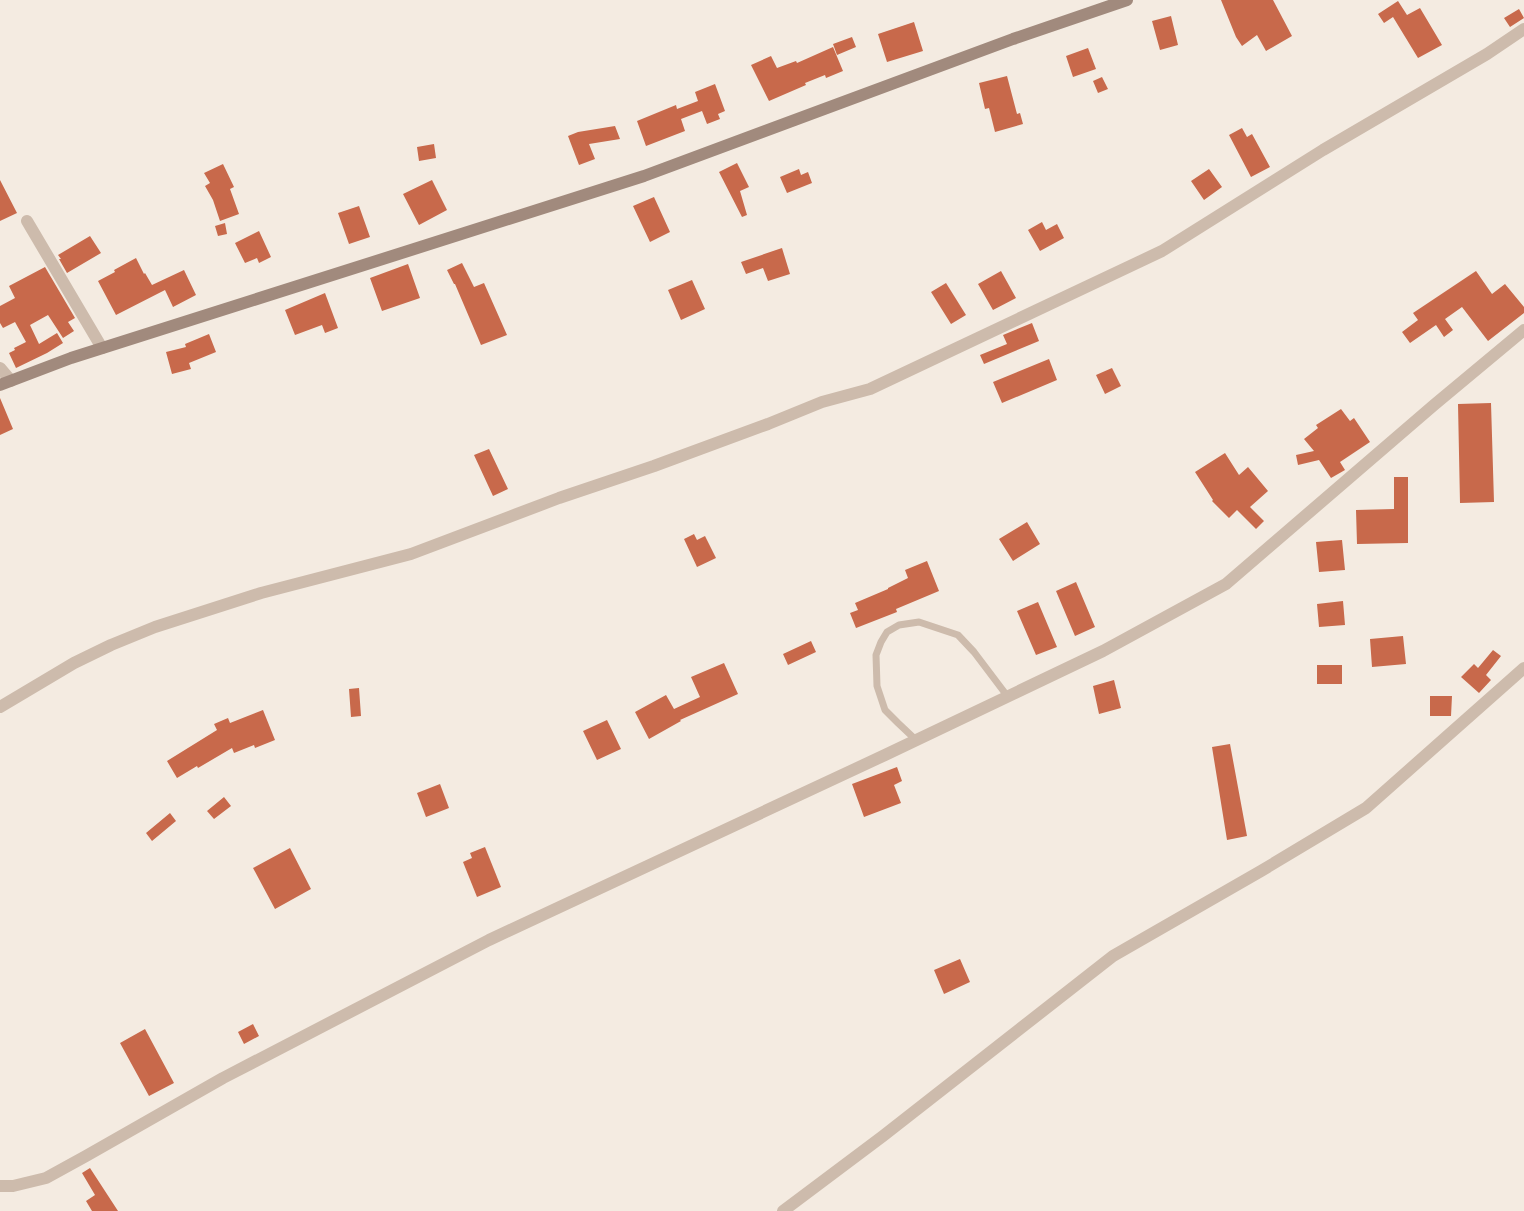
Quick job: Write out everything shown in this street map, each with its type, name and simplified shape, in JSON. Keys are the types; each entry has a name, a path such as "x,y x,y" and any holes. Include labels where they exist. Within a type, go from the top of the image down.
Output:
{"street":[{"path":"0,368 5,383 71,358 644,176 1013,39 1127,0"},
{"path":"0,707 74,663 155,627 261,593 411,554 559,498 654,466 768,424 822,402 870,388 1162,251 1323,150 1487,54 1524,29"},
{"path":"26,221 102,348"},
{"path":"0,1186 13,1186 46,1178 223,1078 489,940 1104,651 1226,584 1524,330"},
{"path":"783,1211 883,1136 1113,956 1262,871 1366,808 1524,668"}],"lane":[{"path":"916,740 885,710 877,686 876,655 887,632 899,625 919,622 958,634 1008,697"}],"building":[{"path":"1221,0 1273,0 1292,36 1266,51 1257,35 1242,46 1236,37"},
{"path":"1398,1 1407,15 1420,8 1442,45 1418,58 1393,17 1384,23 1378,14"},
{"path":"1519,9 1524,18 1510,27 1504,18"},
{"path":"1171,16 1178,45 1160,50 1152,21"},
{"path":"914,22 923,51 887,62 878,34"},
{"path":"852,37 856,47 837,55 833,44"},
{"path":"833,47 843,71 826,78 825,75 805,83 806,85 769,101 751,65 771,56 777,68 796,61 797,63"},
{"path":"1088,48 1096,69 1073,77 1066,56"},
{"path":"1007,76 1017,114 1020,113 1023,124 995,132 989,108 985,109 979,83"},
{"path":"1102,77 1108,89 1098,93 1093,81"},
{"path":"715,84 725,111 718,114 720,119 707,124 702,111 681,119 685,131 646,146 637,121 676,105 677,109 698,101 695,92"},
{"path":"615,126 620,139 589,144 595,159 579,165 568,136 578,132"},
{"path":"1242,128 1247,137 1252,134 1270,167 1251,177 1229,135"},
{"path":"434,144 436,158 419,161 417,147"},
{"path":"737,163 749,187 740,191 747,215 742,217 719,172"},
{"path":"223,164 234,187 230,189 239,214 220,221 213,200 205,186 210,183 204,173"},
{"path":"799,169 801,175 808,172 812,183 787,193 780,177"},
{"path":"1209,169 1222,187 1204,200 1191,181"},
{"path":"0,180 17,213 0,221"},
{"path":"432,180 447,210 419,225 403,194"},
{"path":"654,197 670,232 650,242 633,206"},
{"path":"359,206 370,237 349,244 338,213"},
{"path":"1042,222 1046,230 1057,224 1064,238 1040,251 1028,230"},
{"path":"225,223 227,234 218,236 215,226"},
{"path":"259,231 271,257 259,263 257,258 245,263 235,243"},
{"path":"90,236 101,253 67,273 58,255"},
{"path":"782,248 790,274 768,281 763,268 746,274 741,262"},
{"path":"136,258 152,285 184,270 196,295 173,307 165,290 116,315 98,281"},
{"path":"462,263 474,287 484,283 507,335 481,345 455,284 447,270"},
{"path":"408,264 420,298 382,311 370,278"},
{"path":"45,267 75,318 68,322 74,331 63,338 48,315 30,325 39,344 57,333 63,343 16,368 9,353 26,342 15,322 3,328 0,323 0,306 15,298 9,286"},
{"path":"1001,271 1016,298 993,310 978,284"},
{"path":"1476,271 1492,294 1505,284 1524,307 1524,313 1488,341 1462,307 1445,319 1453,330 1444,337 1436,325 1410,343 1402,332 1418,320 1413,313"},
{"path":"692,280 705,309 681,320 668,290"},
{"path":"946,283 966,315 951,324 931,292"},
{"path":"325,293 338,328 325,333 322,325 295,335 285,310"},
{"path":"1032,323 1039,341 984,364 980,355 1007,344 1003,335"},
{"path":"209,334 216,352 189,363 191,369 172,374 166,352 186,347 185,344"},
{"path":"1049,359 1057,380 1002,403 993,382"},
{"path":"1112,368 1121,386 1105,394 1096,375"},
{"path":"0,398 13,429 0,435"},
{"path":"1491,403 1494,502 1460,503 1458,404"},
{"path":"1341,409 1350,421 1354,418 1370,442 1340,462 1345,470 1331,478 1319,460 1298,465 1296,455 1314,451 1304,439 1318,428 1316,425"},
{"path":"489,449 508,489 493,496 474,455"},
{"path":"1225,453 1239,475 1248,467 1268,491 1250,507 1264,521 1256,529 1237,510 1229,518 1212,501 1195,472"},
{"path":"1394,477 1408,477 1408,543 1357,544 1356,510 1394,509"},
{"path":"1027,522 1040,544 1013,561 999,539"},
{"path":"694,534 697,540 705,536 716,558 697,567 684,539"},
{"path":"1342,540 1345,570 1319,572 1316,542"},
{"path":"927,561 939,591 896,609 897,612 856,628 850,613 858,610 855,603 908,578 905,570"},
{"path":"1076,582 1095,627 1075,636 1056,591"},
{"path":"1343,601 1345,625 1319,627 1317,604"},
{"path":"1038,602 1057,647 1036,655 1017,611"},
{"path":"1403,636 1406,664 1372,667 1370,639"},
{"path":"811,641 816,652 788,665 783,654"},
{"path":"1493,650 1501,656 1486,675 1491,680 1479,693 1461,677 1474,664 1478,668"},
{"path":"724,663 738,694 680,720 649,739 635,712 666,695 674,709 700,697 691,677"},
{"path":"1317,665 1342,665 1342,684 1317,684"},
{"path":"1114,680 1121,708 1099,714 1093,686"},
{"path":"359,688 361,716 351,717 349,689"},
{"path":"1430,696 1452,696 1451,716 1430,716"},
{"path":"263,710 275,740 255,748 254,745 234,753 232,748 177,778 167,761 217,730 214,724 228,718 230,723"},
{"path":"607,720 621,749 597,760 583,731"},
{"path":"1230,744 1247,836 1227,840 1212,747"},
{"path":"897,767 902,781 894,785 901,803 864,817 852,784"},
{"path":"440,784 449,808 426,817 417,793"},
{"path":"224,797 231,806 214,819 207,811"},
{"path":"170,813 176,821 152,841 146,833"},
{"path":"485,847 501,887 477,897 463,862 472,858 470,853"},
{"path":"290,848 311,889 275,909 253,868"},
{"path":"960,959 970,982 944,994 934,970"},
{"path":"253,1024 259,1036 244,1044 238,1032"},
{"path":"145,1029 174,1083 149,1096 120,1043"},
{"path":"90,1168 118,1211 92,1211 86,1201 95,1195 82,1173"}]}
